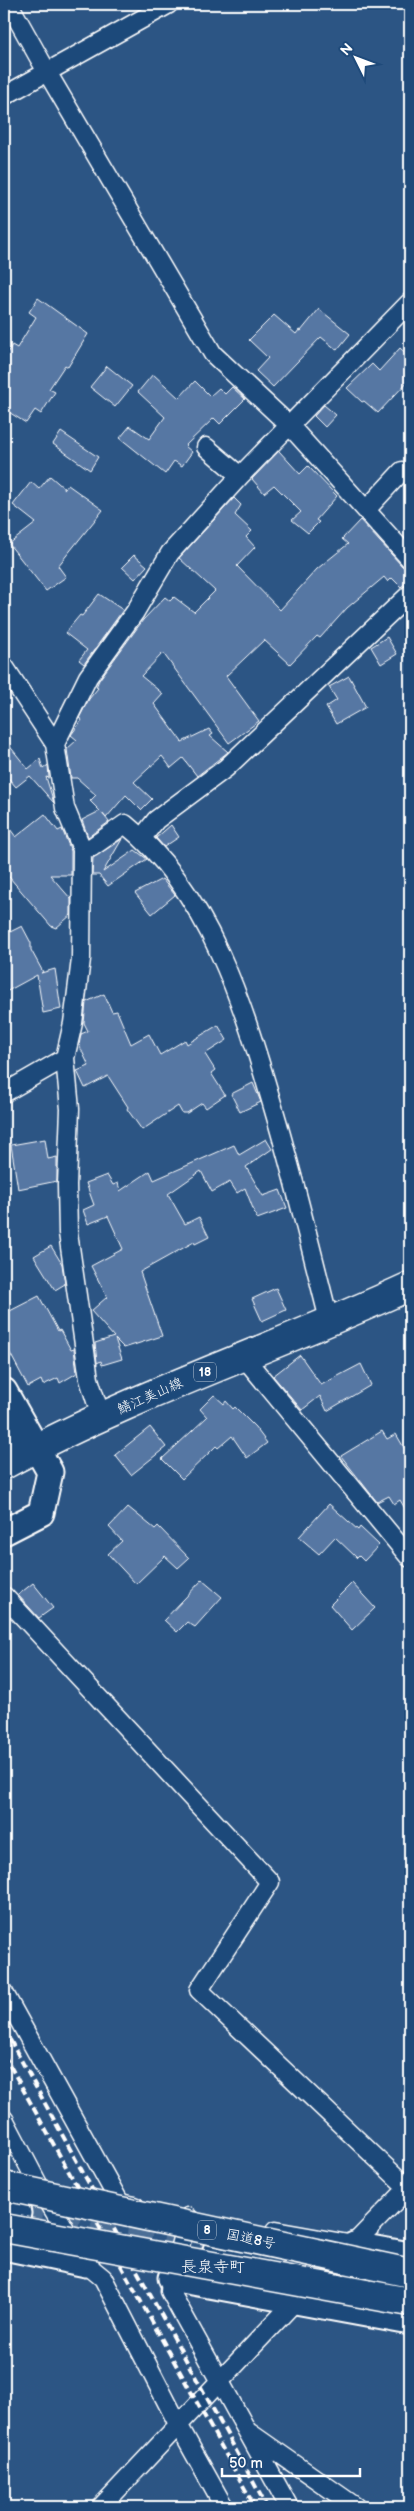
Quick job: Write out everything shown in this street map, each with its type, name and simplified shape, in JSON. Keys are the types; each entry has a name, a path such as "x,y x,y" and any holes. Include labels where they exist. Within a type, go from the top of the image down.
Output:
{"main road":[{"name":"鯖江美山線","path":"4,1465 31,1439 101,1417 410,1286"},
{"name":"国道8号","path":"4,2186 410,2273"},
{"path":"9,2217 410,2302"}],"street":[{"path":"9,4 213,354 290,426 410,559"},
{"path":"4,96 169,4"},
{"path":"55,744 88,677 135,612 170,553 240,476 410,302"},
{"path":"206,447 240,476"},
{"path":"366,510 402,471"},
{"path":"142,838 156,820 226,768 410,594"},
{"path":"4,666 55,744 65,808 82,849 81,959 73,1023 65,1058 70,1109 67,1185 68,1233 89,1380 101,1417"},
{"path":"82,849 92,847 124,824 142,838 179,880 222,958 256,1048 288,1159 329,1320"},
{"path":"4,1093 65,1058"},
{"path":"244,1356 410,1558"},
{"path":"4,1391 50,1472 42,1513 4,1532"},
{"path":"4,1442 31,1439"},
{"path":"4,1596 270,1882 199,1990 409,2187 218,2381 179,2426 101,2507"},
{"path":"4,1993 120,2203 410,2255"},
{"path":"4,2119 38,2184 86,2264 103,2278 179,2426 224,2507"},
{"path":"4,2177 38,2184"},
{"path":"189,2216 171,2278 170,2291 244,2429 289,2507"},
{"path":"4,2247 86,2264"},
{"path":"216,2250 326,2271"},
{"path":"171,2278 410,2322"},
{"path":"244,2429 356,2507"}],"building":[{"path":"38,298 88,334 68,367 65,365 49,389 55,392 41,414 35,410 26,423 4,409 4,358 12,345 17,348 36,317 29,312"},
{"path":"319,309 350,334 337,350 321,337 273,387 256,371 268,358 249,340 274,315 296,334 299,330 301,331"},
{"path":"400,348 410,357 410,379 378,413 347,388 372,364 379,371"},
{"path":"107,366 132,386 115,407 90,387"},
{"path":"153,374 179,398 195,381 210,396 219,388 225,394 232,387 245,399 220,424 214,418 185,446 192,452 182,466 174,461 165,474 120,438 130,426 149,439 165,417 138,392"},
{"path":"324,405 336,415 325,427 314,416"},
{"path":"61,432 98,457 90,470 53,444"},
{"path":"279,451 300,474 308,466 337,496 316,520 319,522 308,533 292,520 301,512 274,485 264,493 252,479"},
{"path":"50,476 65,489 68,485 103,510 58,566 66,577 46,591 9,544 36,523 13,505 31,482 39,489"},
{"path":"234,498 241,505 235,515 252,531 246,537 255,547 237,566 280,610 317,569 348,544 342,539 360,520 402,566 410,571 410,579 401,587 392,578 388,582 384,577 347,608 320,638 317,636 290,664 264,640 226,676 259,721 229,743 163,653 141,676 163,694 154,704 182,742 209,729 213,734 210,736 228,752 197,776 183,758 171,768 162,756 134,782 152,799 141,810 126,795 106,818 102,813 109,822 88,837 82,820 100,811 90,801 96,795 77,778 71,778 67,749 77,740 71,735 82,720 79,718 89,699 98,688 96,687 99,680 143,620 165,597 170,601 174,597 194,612 215,591 179,558"},
{"path":"134,555 147,566 135,579 122,567"},
{"path":"99,594 123,610 84,664 79,660 87,650 65,633 80,615 82,616"},
{"path":"387,637 397,654 381,664 371,647"},
{"path":"349,676 366,707 336,724 326,707 337,700 329,687"},
{"path":"4,739 28,769 40,759 43,769 48,765 49,778 46,777 54,803 30,776 16,787 4,773"},
{"path":"45,814 58,831 62,829 71,851 71,875 50,875 71,899 71,915 56,928 51,926 4,871 4,821 16,837"},
{"path":"171,825 179,837 164,847 156,838"},
{"path":"122,839 103,872 135,850 147,859 108,886 99,875 92,875 93,858"},
{"path":"162,879 175,895 152,914 135,893"},
{"path":"22,926 31,943 31,950 43,972 41,973 55,969 61,1009 43,1013 37,975 4,993 4,935"},
{"path":"104,994 112,1012 117,1011 131,1044 149,1034 160,1055 185,1040 187,1044 218,1025 227,1040 205,1054 215,1070 211,1073 225,1095 206,1108 202,1103 187,1113 182,1113 178,1106 142,1130 127,1109 128,1107 108,1076 85,1088 77,1071 89,1066 79,1045 81,1034 88,1031 84,1023 86,1002"},
{"path":"253,1083 261,1102 240,1112 231,1094"},
{"path":"45,1139 48,1159 57,1157 57,1181 18,1189 11,1145"},
{"path":"266,1139 272,1149 246,1167 263,1196 280,1190 287,1208 257,1219 245,1188 237,1193 230,1182 212,1192 201,1171 168,1194 185,1224 199,1217 209,1237 195,1244 194,1242 140,1272 162,1336 124,1348 115,1339 122,1359 102,1365 101,1361 97,1363 95,1343 114,1337 91,1311 107,1297 91,1266 123,1249 108,1216 88,1224 83,1210 94,1205 86,1183 107,1175 113,1185 118,1183 120,1191 150,1171 154,1180 234,1145 239,1155"},
{"path":"51,1246 62,1264 65,1284 55,1290 34,1256"},
{"path":"276,1288 286,1310 262,1321 252,1299"},
{"path":"39,1296 58,1331 60,1330 71,1350 74,1349 77,1373 60,1383 58,1378 43,1385 41,1380 28,1387 4,1342 4,1314"},
{"path":"300,1355 321,1385 361,1364 371,1385 327,1411 320,1396 302,1410 273,1376"},
{"path":"214,1395 224,1404 226,1401 233,1409 235,1407 255,1427 267,1443 247,1458 232,1436 218,1448 216,1446 182,1479 162,1459 207,1417 200,1409"},
{"path":"150,1427 166,1447 131,1475 115,1455"},
{"path":"382,1431 387,1439 396,1434 410,1458 410,1517 400,1500 394,1504 389,1496 377,1502 341,1456"},
{"path":"329,1504 358,1530 360,1527 379,1545 364,1561 359,1556 357,1558 335,1537 319,1554 299,1537"},
{"path":"128,1507 155,1529 158,1526 189,1558 178,1568 165,1556 136,1584 108,1554 122,1541 109,1527"},
{"path":"202,1580 222,1597 195,1627 187,1622 177,1632 164,1620"},
{"path":"33,1583 53,1608 39,1618 18,1595"},
{"path":"352,1583 375,1608 352,1630 330,1605"}],"tunnel":[{"path":"18,2213 216,2250"}],"railway":[{"path":"4,2029 267,2507"},
{"path":"4,2055 255,2507"}],"district":[{"name":"長泉寺町","path":"213,2267"}]}
